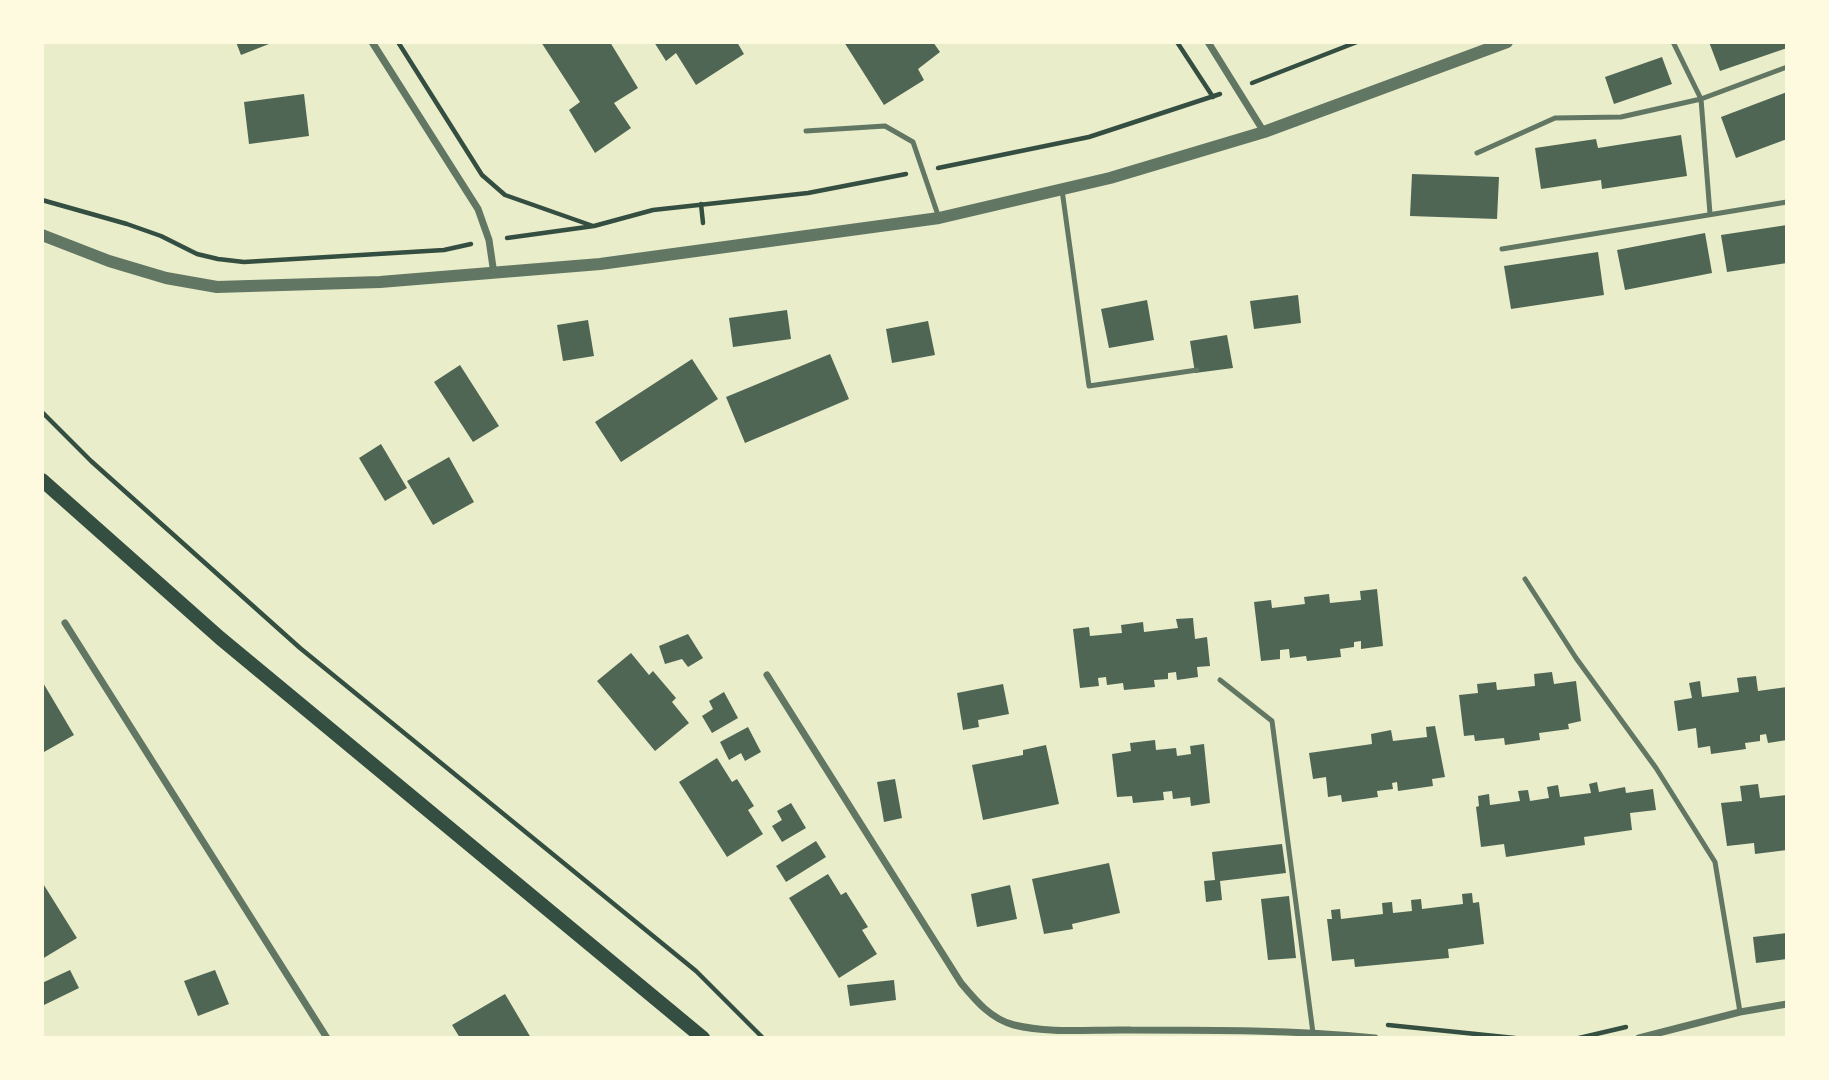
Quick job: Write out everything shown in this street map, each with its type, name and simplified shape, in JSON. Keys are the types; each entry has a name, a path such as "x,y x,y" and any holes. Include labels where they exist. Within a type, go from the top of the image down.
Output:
{"main road":[{"path":"42,480 220,638 702,1038"}],"street":[{"path":"372,42 469,192 489,240 495,274"},
{"path":"1208,42 1264,132"},
{"path":"42,235 155,275 217,287 380,282 600,264 939,218 1062,190 1264,132 1507,42"},
{"path":"65,623 327,1038"},
{"path":"767,674 961,983 982,1008 996,1018 1013,1025 1049,1029 1313,1033 1375,1038"},
{"path":"1639,1038 1740,1012 1787,1004"}],"lane":[{"path":"1673,42 1701,99 1710,214"},
{"path":"1477,153 1555,118 1621,117 1701,99 1787,67"},
{"path":"806,131 885,126 913,142 939,218"},
{"path":"1062,190 1089,386 1197,370"},
{"path":"1502,249 1787,202"},
{"path":"1525,579 1576,658 1656,768 1714,862 1740,1012"},
{"path":"1220,680 1272,722 1313,1033"}],"path":[{"path":"398,42 482,174 496,190 594,226"},
{"path":"1177,42 1213,97"},
{"path":"42,200 161,236 197,254 244,262 444,250 489,240 594,226 653,209 808,192 1089,137 1238,89 1357,42"},
{"path":"701,204 703,223"},
{"path":"42,412 91,461 300,648 696,971 763,1038"}],"building":[{"path":"236,42 274,42 241,55"},
{"path":"541,42 610,42 638,88 614,103 631,128 595,153 569,110 580,102"},
{"path":"654,42 737,42 744,54 696,85 676,53 666,61"},
{"path":"844,42 933,42 940,52 918,69 924,80 884,105"},
{"path":"1709,42 1787,42 1787,48 1720,71"},
{"path":"1662,57 1672,84 1614,104 1605,77"},
{"path":"1787,92 1787,139 1736,158 1721,117"},
{"path":"304,94 309,136 249,144 244,102"},
{"path":"1681,135 1687,176 1602,189 1601,180 1541,189 1535,148 1596,139 1598,148"},
{"path":"1412,174 1499,177 1497,219 1410,216"},
{"path":"1787,225 1787,263 1727,272 1721,235"},
{"path":"1705,233 1712,273 1625,290 1617,250"},
{"path":"1598,252 1604,295 1511,309 1504,266"},
{"path":"1298,295 1301,323 1254,329 1250,301"},
{"path":"1147,300 1154,340 1109,348 1101,309"},
{"path":"787,310 791,339 733,347 729,318"},
{"path":"588,320 594,356 563,361 557,325"},
{"path":"928,321 935,355 892,363 886,329"},
{"path":"1227,335 1233,368 1195,373 1190,341"},
{"path":"830,354 849,399 745,443 726,397"},
{"path":"692,359 718,399 621,462 595,422"},
{"path":"460,365 499,426 473,442 434,382"},
{"path":"381,444 407,488 385,501 359,458"},
{"path":"449,457 474,502 433,525 407,481"},
{"path":"1377,589 1383,646 1361,649 1361,641 1354,642 1354,647 1340,649 1341,657 1307,661 1306,656 1290,658 1289,649 1280,650 1280,659 1261,661 1254,602 1271,600 1272,608 1305,604 1304,597 1329,594 1330,603 1361,600 1360,591"},
{"path":"1193,618 1195,639 1207,637 1210,666 1197,667 1198,677 1177,680 1176,672 1168,673 1168,679 1154,680 1155,687 1124,690 1123,683 1107,685 1106,677 1098,678 1099,686 1080,688 1073,629 1089,627 1090,636 1122,633 1121,625 1143,622 1144,632 1178,628 1176,619"},
{"path":"688,634 703,658 688,667 682,659 665,664 659,646"},
{"path":"631,653 649,675 653,671 676,698 672,702 689,723 655,751 597,681"},
{"path":"1552,672 1554,684 1576,681 1581,721 1568,724 1569,729 1539,733 1540,740 1505,745 1504,738 1475,741 1474,735 1464,736 1459,695 1478,693 1477,684 1496,682 1497,690 1535,686 1534,674"},
{"path":"1756,676 1758,691 1787,687 1787,740 1768,743 1766,734 1760,735 1760,741 1745,743 1746,749 1711,754 1710,746 1698,748 1696,728 1678,731 1674,701 1692,698 1689,683 1700,681 1702,697 1739,692 1737,678"},
{"path":"42,681 74,735 44,752 42,748"},
{"path":"1003,684 1009,714 978,720 979,727 963,730 957,693"},
{"path":"724,692 738,718 712,733 702,716 713,709 709,701"},
{"path":"1435,726 1445,777 1432,779 1433,786 1398,791 1397,782 1392,783 1393,789 1377,791 1378,797 1342,802 1341,795 1328,797 1326,777 1313,779 1309,753 1372,744 1371,734 1391,730 1393,741 1427,737 1426,727"},
{"path":"748,727 761,752 745,761 741,753 729,760 720,742"},
{"path":"1155,740 1156,750 1176,748 1177,756 1191,754 1190,746 1204,744 1210,803 1191,806 1190,797 1173,799 1172,791 1163,792 1164,800 1133,803 1132,796 1117,797 1112,754 1131,751 1130,743"},
{"path":"1046,745 1059,804 983,820 972,765 1023,755 1023,750"},
{"path":"717,758 732,782 737,779 754,806 748,810 763,834 727,857 679,782"},
{"path":"895,779 902,818 884,822 877,782"},
{"path":"1597,782 1599,792 1625,787 1626,793 1653,789 1656,810 1630,813 1632,830 1584,837 1585,845 1506,857 1504,844 1481,847 1476,807 1479,806 1478,796 1489,794 1490,805 1520,801 1518,791 1528,790 1530,801 1549,798 1547,787 1558,785 1560,797 1591,793 1589,784"},
{"path":"1758,784 1760,798 1787,795 1787,850 1755,854 1754,843 1727,846 1721,803 1742,801 1740,786"},
{"path":"791,803 806,828 782,842 772,826 782,820 777,811"},
{"path":"816,841 826,857 786,882 776,866"},
{"path":"1282,844 1286,873 1220,881 1222,900 1206,902 1204,881 1215,880 1212,852"},
{"path":"1109,863 1120,913 1072,924 1073,929 1044,934 1032,879"},
{"path":"828,874 841,895 846,892 868,927 862,930 877,954 839,978 789,898"},
{"path":"42,882 77,938 42,959"},
{"path":"1010,885 1017,919 977,927 971,894"},
{"path":"1472,893 1473,903 1479,902 1484,944 1448,949 1449,958 1355,967 1354,959 1332,961 1327,919 1332,919 1331,910 1340,909 1341,919 1383,914 1382,903 1392,902 1393,913 1412,911 1411,900 1421,899 1422,909 1463,904 1462,894"},
{"path":"1289,896 1296,958 1268,960 1261,899"},
{"path":"1787,933 1787,959 1756,963 1753,937"},
{"path":"70,970 79,988 44,1005 42,983"},
{"path":"215,970 229,1004 198,1016 184,981"},
{"path":"894,980 896,1000 850,1006 847,985"},
{"path":"505,994 531,1038 460,1038 452,1025"}]}
